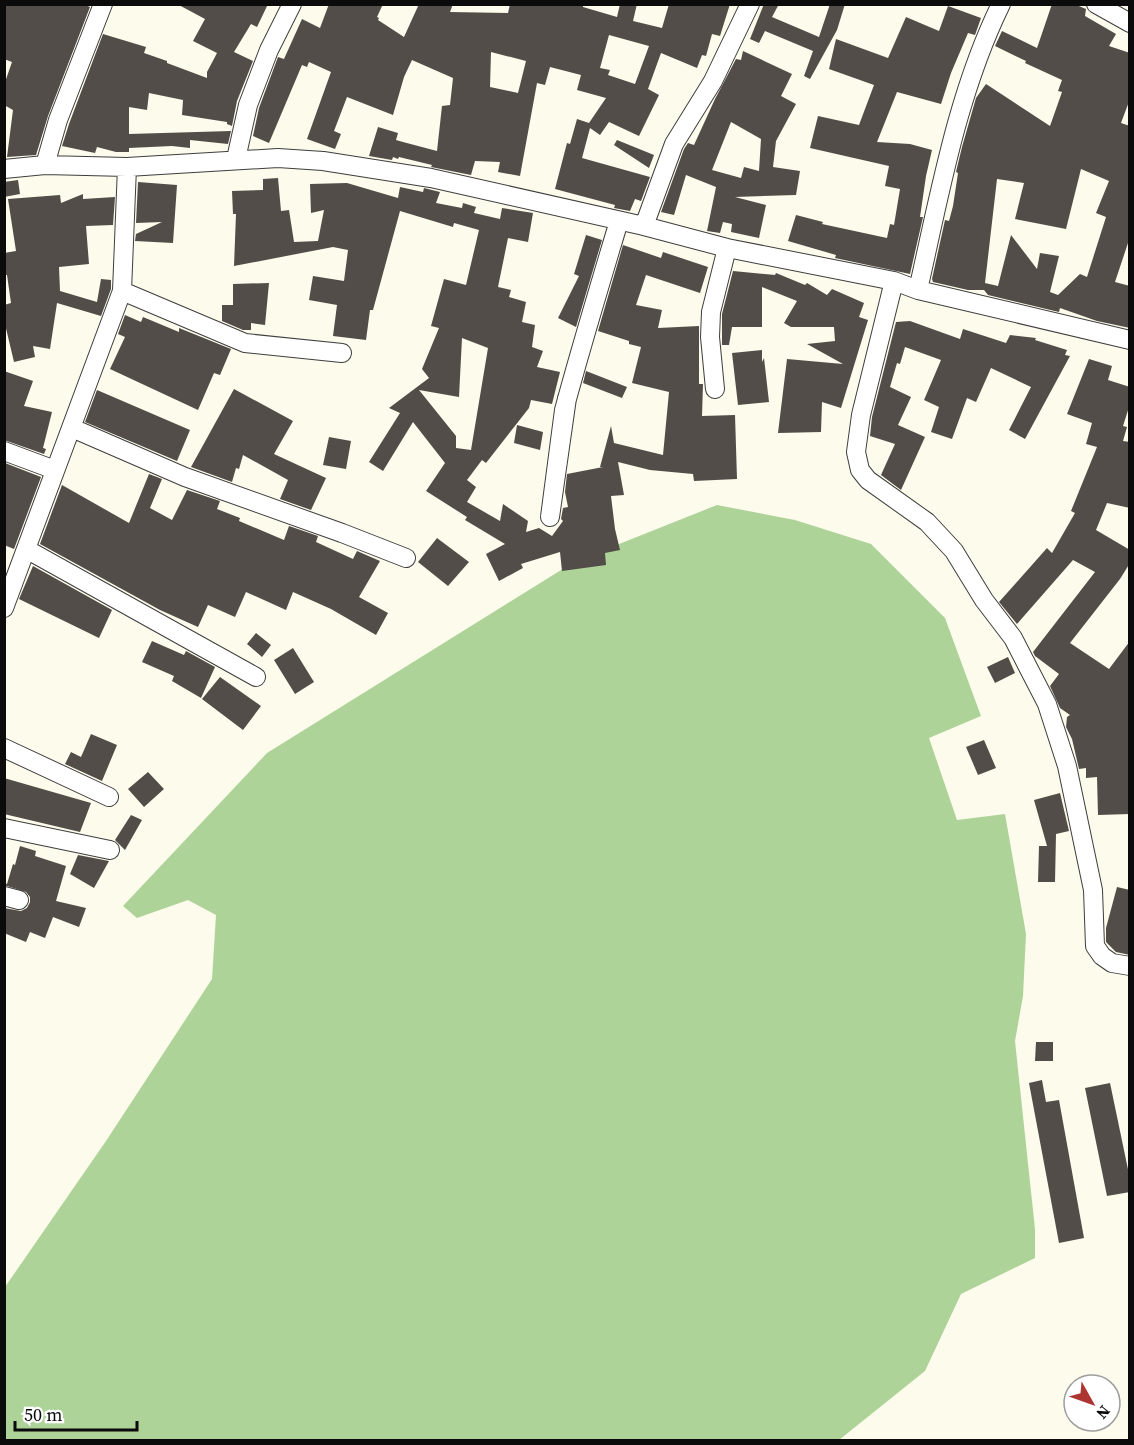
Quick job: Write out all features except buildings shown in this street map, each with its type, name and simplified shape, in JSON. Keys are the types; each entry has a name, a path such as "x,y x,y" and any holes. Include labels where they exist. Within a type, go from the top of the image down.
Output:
{"street":[{"path":"45,165 58,120 103,4"},
{"path":"236,159 248,105 269,50 292,4"},
{"path":"645,226 674,144 713,81 750,4"},
{"path":"918,290 952,136 965,91 984,40 1001,4"},
{"path":"1096,4 1130,23"},
{"path":"4,169 45,165 127,166 236,159 278,158 323,161 431,178 645,226 727,248 894,281 918,290 1130,340"},
{"path":"4,608 122,291 127,166"},
{"path":"567,399 550,517 564,410 567,399 619,221"},
{"path":"715,389 710,337 711,312 727,248"},
{"path":"894,281 861,415 856,452 860,470 868,480 927,522 954,551 984,600 1013,638 1047,704 1067,765 1093,890 1095,946 1102,956 1112,963 1130,966"},
{"path":"122,291 246,343 342,353"},
{"path":"72,428 184,477 342,532 406,558"},
{"path":"4,451 55,470"},
{"path":"26,549 256,677"},
{"path":"4,748 110,797"},
{"path":"4,828 110,850"}],"green space":[{"path":"717,505 795,520 871,544 945,618 981,716 929,738 957,820 1005,814 1026,934 1023,996 1015,1041 1035,1229 1035,1258 961,1294 925,1371 839,1440 5,1440 5,1287 106,1141 212,979 216,915 188,900 137,918 123,906 267,753 574,562"}]}
